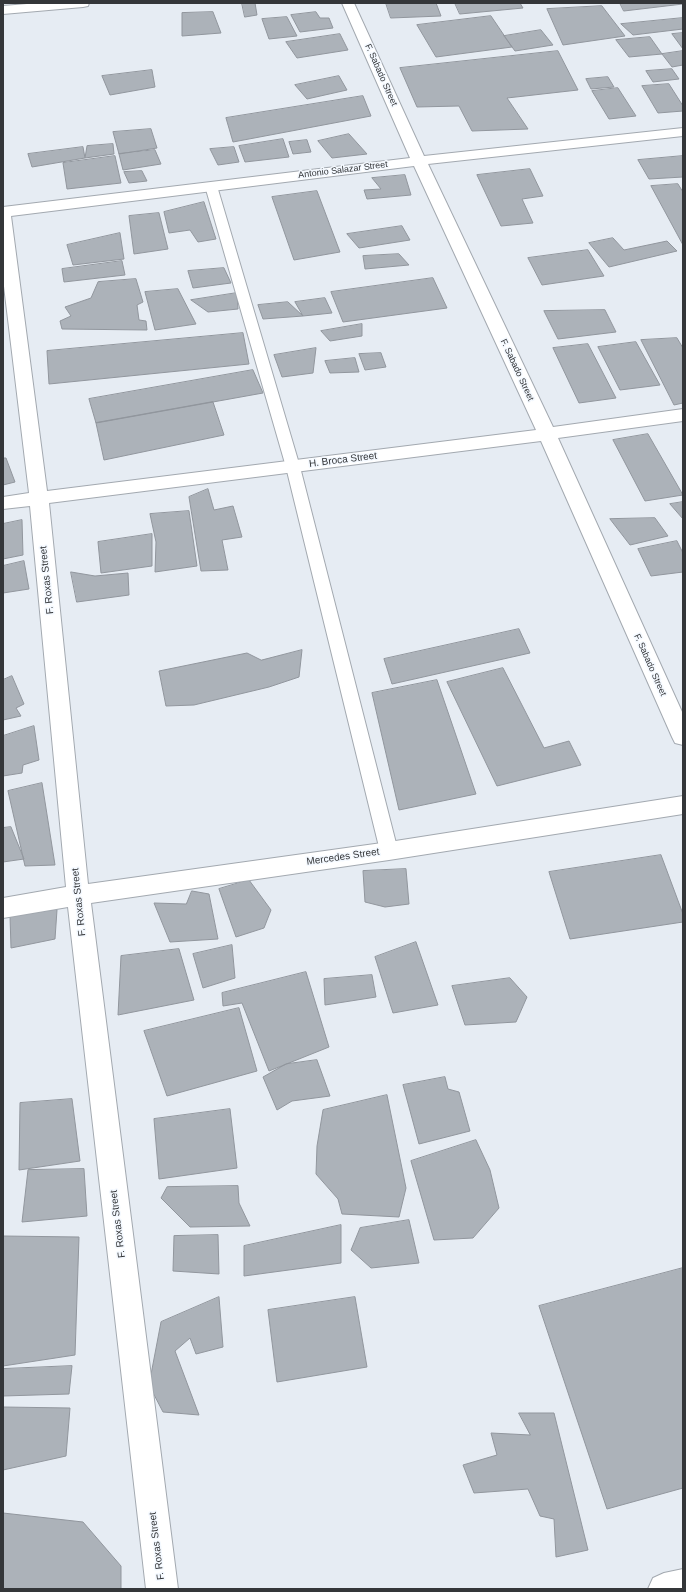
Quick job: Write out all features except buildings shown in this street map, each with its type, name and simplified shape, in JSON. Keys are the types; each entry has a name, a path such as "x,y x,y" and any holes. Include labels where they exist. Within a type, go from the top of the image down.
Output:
{"street":[{"path":"3,10 83,3"},
{"name":"F. Sabado Street","path":"348,3 419,161 547,434 683,737"},
{"name":"Antonio Salazar Street","path":"3,214 211,186 683,132"},
{"name":"F. Roxas Street","path":"3,214 39,498 78,895 162,1589"},
{"name":"H. Broca Street","path":"3,503 293,467 683,415"},
{"name":"Mercedes Street","path":"3,908 78,895 389,850 683,805"},
{"path":"664,1589 683,1585"}],"lane":[{"path":"211,186 293,467 389,850"}]}
